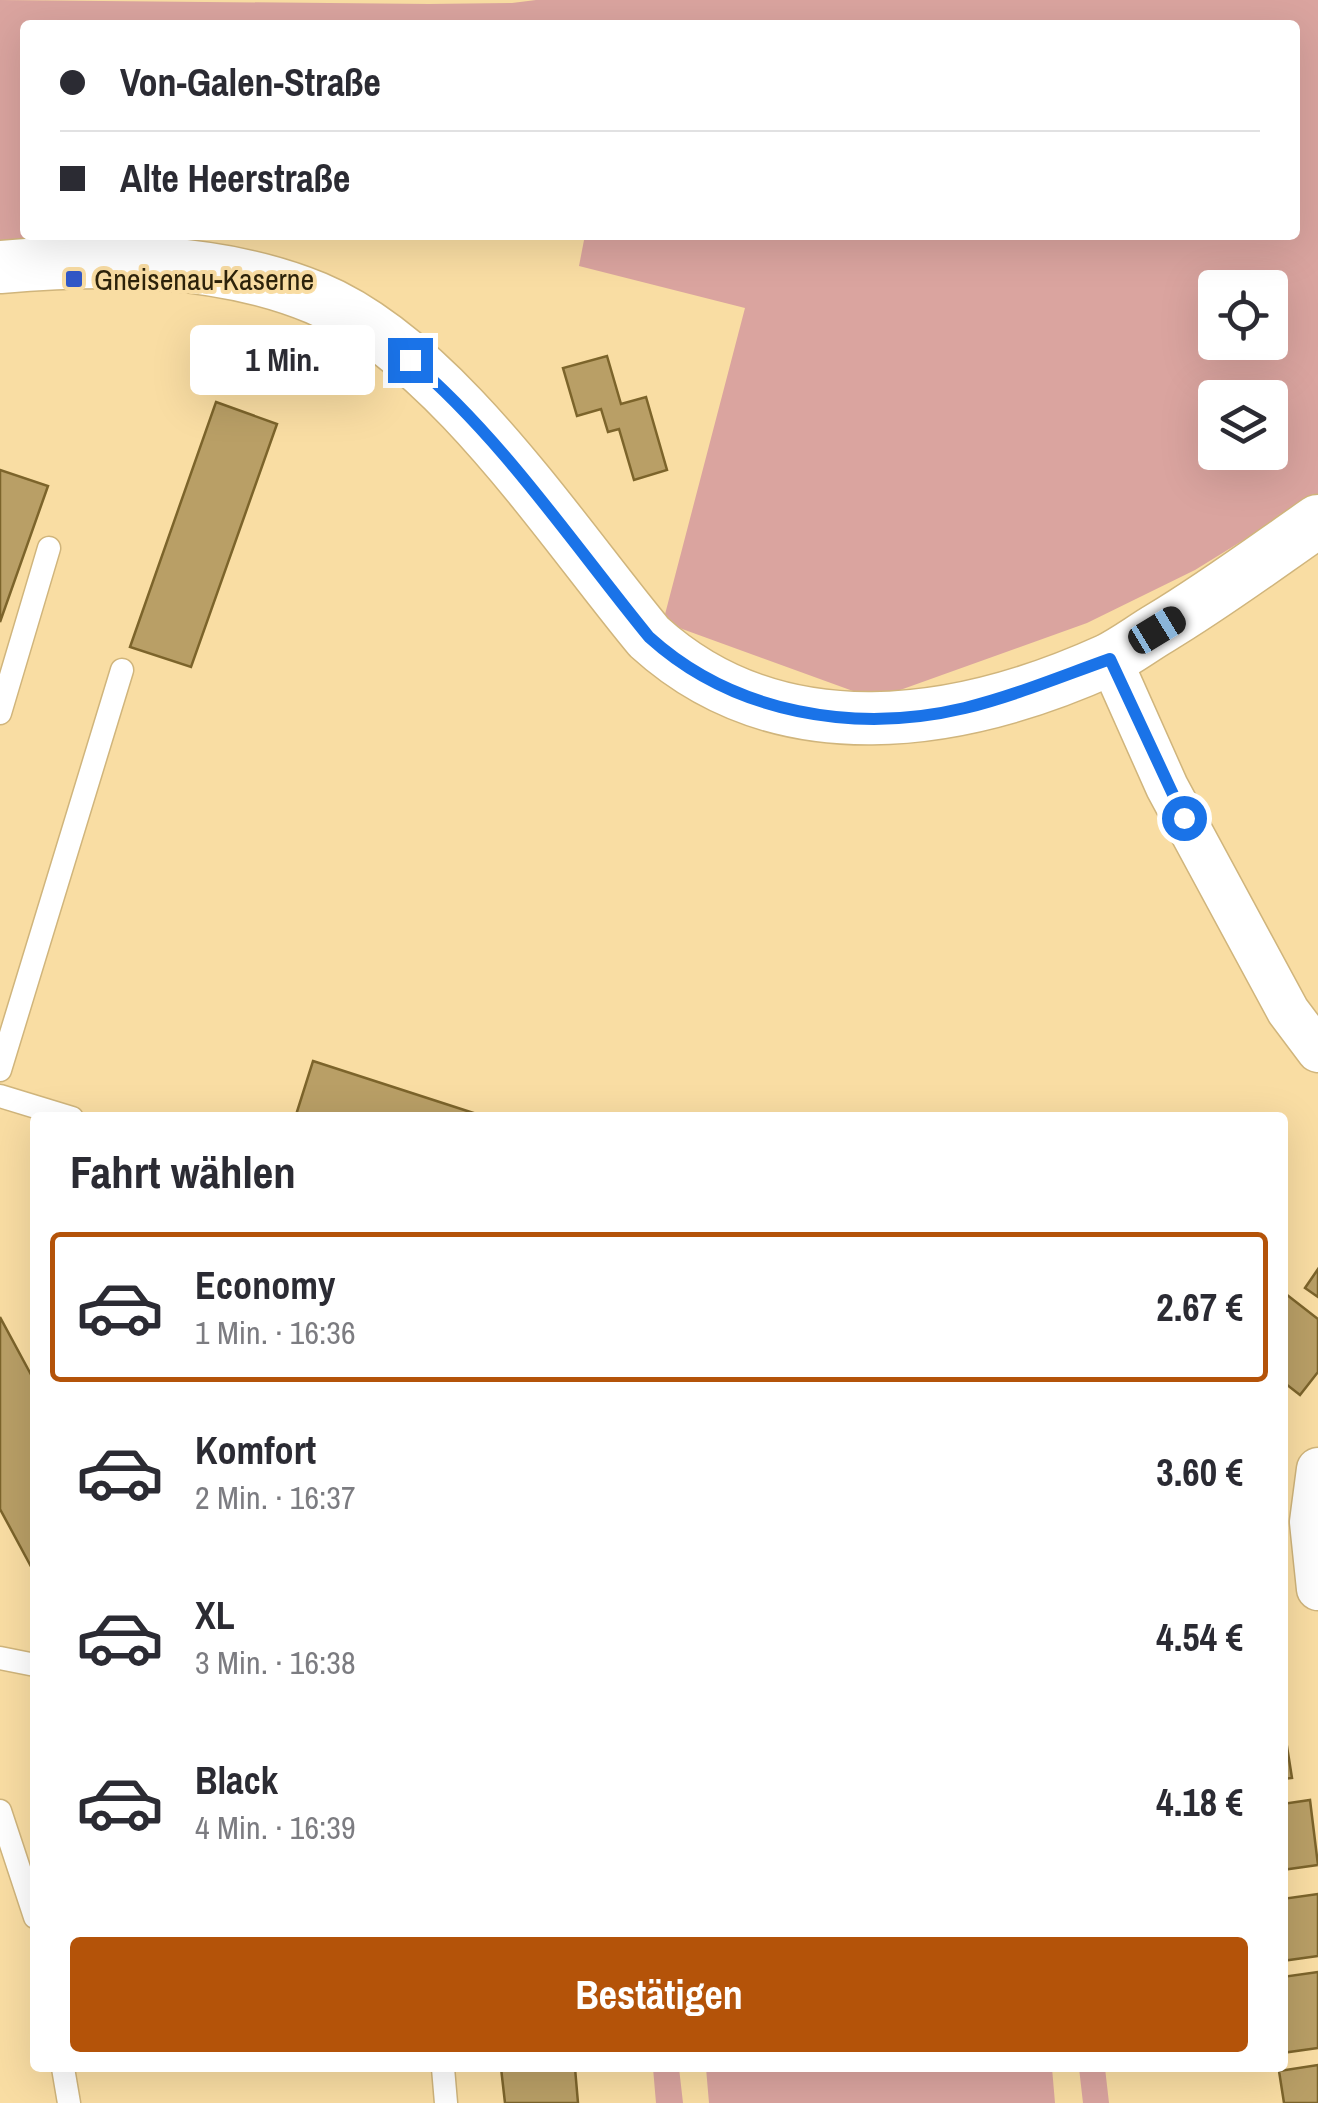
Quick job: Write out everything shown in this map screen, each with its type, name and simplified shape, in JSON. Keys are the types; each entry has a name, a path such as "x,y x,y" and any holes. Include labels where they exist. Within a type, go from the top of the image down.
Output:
{"street":[{"path":"0,267 149,253 199,269 274,284 316,298 354,318 432,378 500,452 649,637 676,662 759,701 814,715 886,720 923,716 965,708 1110,659 1212,596 1318,520"},
{"path":"1110,659 1167,787 1288,1011 1318,1051"},
{"path":"1318,1469 1311,1522 1318,1589"}],"lane":[{"path":"0,713 49,548"},
{"path":"0,1070 5,1030 122,670"},
{"path":"0,1096 52,1112"},
{"path":"0,1658 30,1664"},
{"path":"0,1811 30,1902"},
{"path":"64,2072 68,2103"},
{"path":"443,2072 446,2103"}],"shaded area":[{"path":"0,0 429,4 536,0 1318,0 1318,494 1195,570 1087,623 875,699 663,622 745,308 579,266 584,240 1300,240 1300,20 20,20 20,239 0,241"},
{"path":"653,2072 679,2072 683,2103 656,2103"},
{"path":"706,2072 1052,2072 1055,2103 709,2103"},
{"path":"1079,2072 1105,2072 1109,2103 1083,2103"}],"building":[{"path":"607,356 621,404 646,397 667,470 634,480 619,429 608,432 601,409 577,416 563,368"},
{"path":"216,402 277,424 191,667 130,647"},
{"path":"0,470 48,486 0,622"},
{"path":"313,1061 470,1112 297,1112"},
{"path":"1318,1269 1318,1297 1305,1288"},
{"path":"1288,1296 1318,1319 1318,1372 1300,1395 1288,1386"},
{"path":"0,1317 30,1373 30,1565 0,1509"},
{"path":"1310,1800 1318,1865 1288,1869 1288,1803"},
{"path":"1318,1894 1318,1956 1288,1960 1288,1898"},
{"path":"1318,1972 1318,2048 1288,2052 1288,1976"},
{"path":"1318,2065 1318,2103 1284,2103 1279,2072"},
{"path":"501,2072 575,2072 578,2103 505,2103"}],"place":[{"name":"Gneisenau-Kaserne","path":"74,279"}],"route":[{"path":"410,360 432,378 500,452 649,637 676,662 759,701 814,715 886,720 965,708 1110,659 1184,818"}]}
